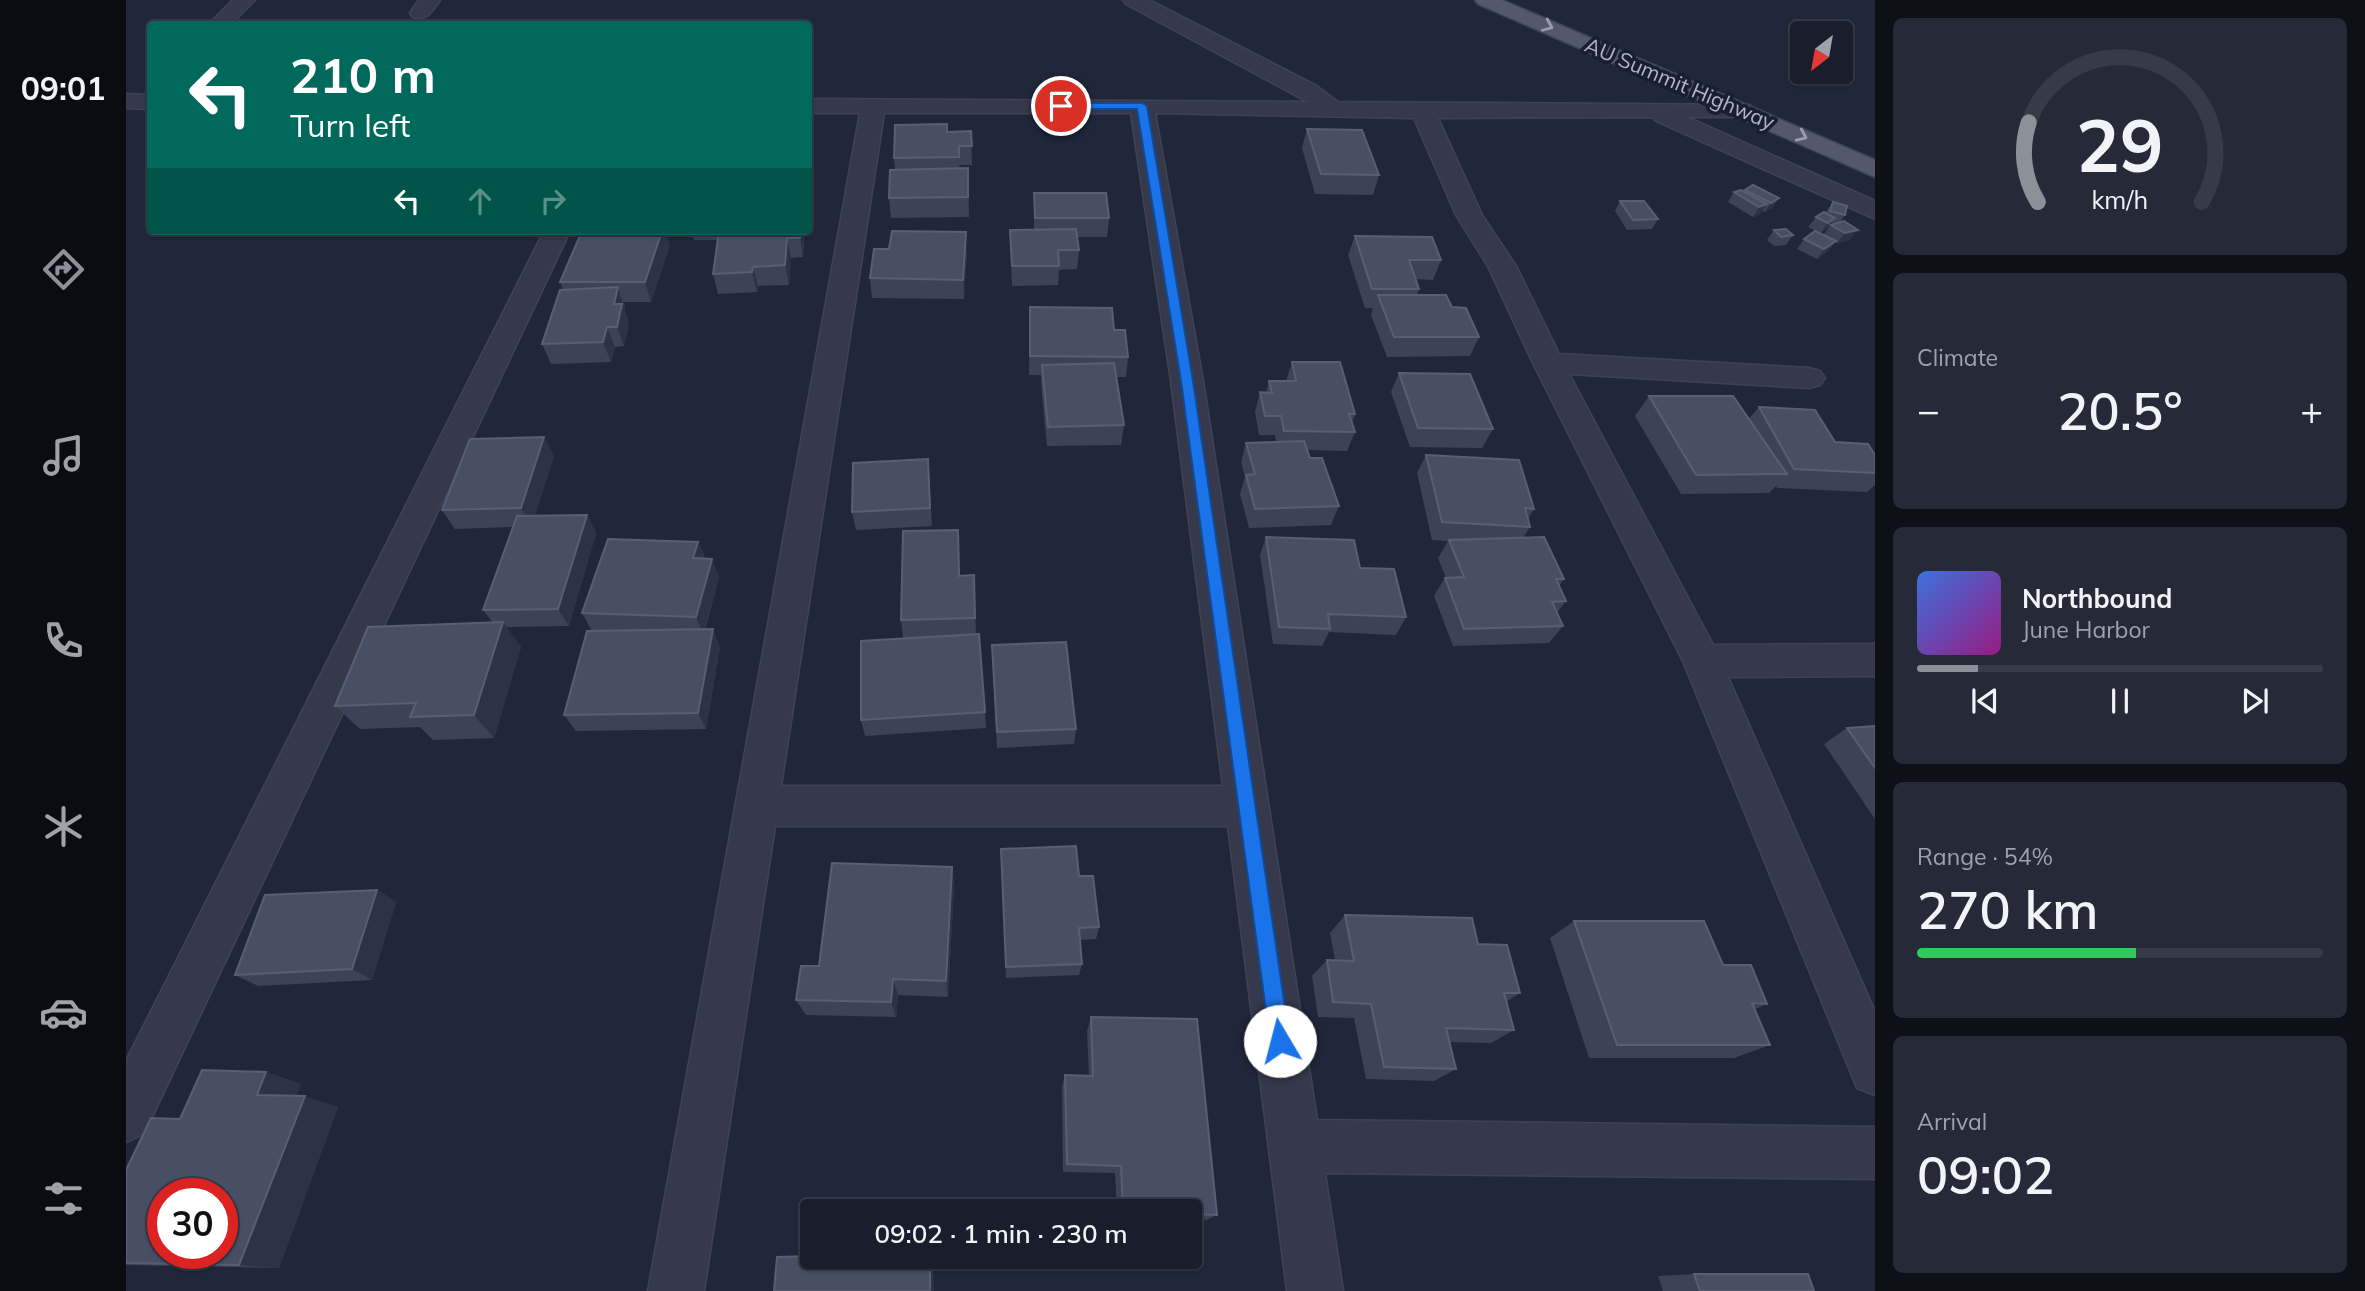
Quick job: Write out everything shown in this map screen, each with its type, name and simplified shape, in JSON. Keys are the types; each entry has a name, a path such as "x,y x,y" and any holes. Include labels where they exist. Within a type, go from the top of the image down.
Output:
{"main road":[{"name":"AU Summit Highway","path":"1485,0 1875,169"},
{"name":"AU Summit Highway","path":"1538,0 1576,16"}],"street":[{"path":"222,21 245,0"},
{"path":"1133,0 1307,90 1333,110"},
{"path":"676,1291 873,105"},
{"path":"812,106 1142,106 1423,111 1742,110"},
{"path":"1142,106 1189,395 1315,1291"},
{"path":"1423,111 1469,215 1502,267 1548,363 1702,662 1875,1070"},
{"path":"1652,111 1875,211"},
{"path":"126,1116 555,235"},
{"path":"1548,363 1810,378"},
{"path":"1702,662 1875,660"},
{"path":"757,806 1248,806"},
{"path":"1294,1146 1875,1153"}],"building":[{"path":"947,124 947,132 971,131 972,146 959,146 959,157 894,158 895,125"},
{"path":"1307,129 1362,130 1379,175 1321,174"},
{"path":"968,168 968,197 889,198 890,170"},
{"path":"1753,185 1779,198 1771,203 1745,190"},
{"path":"1741,190 1767,204 1759,207 1734,192"},
{"path":"1034,193 1106,193 1109,218 1035,218"},
{"path":"1620,201 1644,201 1658,219 1633,220"},
{"path":"1833,202 1847,206 1845,215 1830,211"},
{"path":"1824,212 1835,218 1828,223 1816,217"},
{"path":"1844,221 1858,230 1845,233 1831,225"},
{"path":"1076,229 1079,250 1058,250 1059,266 1012,266 1010,230"},
{"path":"1786,229 1793,235 1781,237 1774,230"},
{"path":"892,231 966,232 963,280 870,278 874,249 889,249"},
{"path":"1815,231 1836,241 1824,249 1804,239"},
{"path":"580,235 661,235 645,282 560,282"},
{"path":"718,235 800,235 800,238 787,238 785,265 753,267 752,272 713,274"},
{"path":"1355,236 1432,237 1441,260 1409,260 1419,289 1372,289"},
{"path":"618,287 614,304 622,304 617,327 607,327 603,342 542,344 560,290"},
{"path":"1378,295 1446,295 1452,307 1466,308 1479,337 1394,337"},
{"path":"1030,307 1112,308 1114,330 1125,330 1128,357 1030,356"},
{"path":"1292,362 1340,362 1355,414 1349,414 1355,432 1284,431 1281,416 1265,416 1260,392 1272,393 1269,381 1296,381"},
{"path":"1114,363 1124,425 1048,427 1042,365"},
{"path":"1399,373 1470,374 1493,429 1418,428"},
{"path":"1649,396 1733,396 1787,474 1696,475"},
{"path":"1759,407 1815,410 1835,442 1868,444 1875,455 1875,473 1794,469"},
{"path":"544,437 521,508 442,510 470,439"},
{"path":"1304,441 1310,458 1322,458 1339,506 1255,509 1246,475 1255,474 1246,443"},
{"path":"1426,455 1519,460 1534,509 1525,508 1530,527 1442,522"},
{"path":"928,459 930,508 852,512 853,463"},
{"path":"587,515 558,609 483,610 517,516"},
{"path":"958,530 959,576 974,575 975,618 901,620 903,531"},
{"path":"1266,537 1354,540 1360,568 1394,569 1406,617 1328,614 1330,629 1279,627"},
{"path":"1544,537 1564,579 1556,579 1566,601 1552,602 1563,626 1464,629 1445,578 1464,577 1449,540"},
{"path":"608,539 698,542 693,558 712,559 696,617 582,613"},
{"path":"503,622 474,715 410,717 416,703 335,706 368,627"},
{"path":"713,629 698,713 564,715 587,631"},
{"path":"979,634 985,712 861,720 861,641"},
{"path":"1066,642 1076,729 997,732 992,645"},
{"path":"1875,726 1875,768 1847,728"},
{"path":"1076,846 1079,876 1093,876 1099,927 1079,928 1082,964 1006,967 1001,849"},
{"path":"832,863 952,867 946,981 893,979 891,1002 796,1000 801,966 819,966"},
{"path":"377,890 352,969 235,975 265,895"},
{"path":"1345,915 1472,918 1478,944 1507,945 1520,993 1504,993 1514,1030 1446,1028 1456,1069 1384,1067 1371,1004 1333,1002 1327,960 1354,961"},
{"path":"1574,921 1704,921 1723,965 1751,965 1767,1004 1752,1003 1770,1045 1617,1045"},
{"path":"1091,1017 1197,1019 1217,1215 1202,1214 1202,1199 1122,1199 1121,1166 1067,1164 1065,1075 1093,1076"},
{"path":"202,1070 266,1072 257,1095 305,1096 239,1265 238,1178 147,1178 147,1263 126,1263 126,1170 151,1118 180,1119"},
{"path":"800,1256 800,1269 930,1269 930,1291 774,1291 777,1257"},
{"path":"1694,1274 1808,1274 1814,1291 1700,1291"}],"route":[{"path":"1061,106 1142,106 1187,381 1280,1041"}]}
